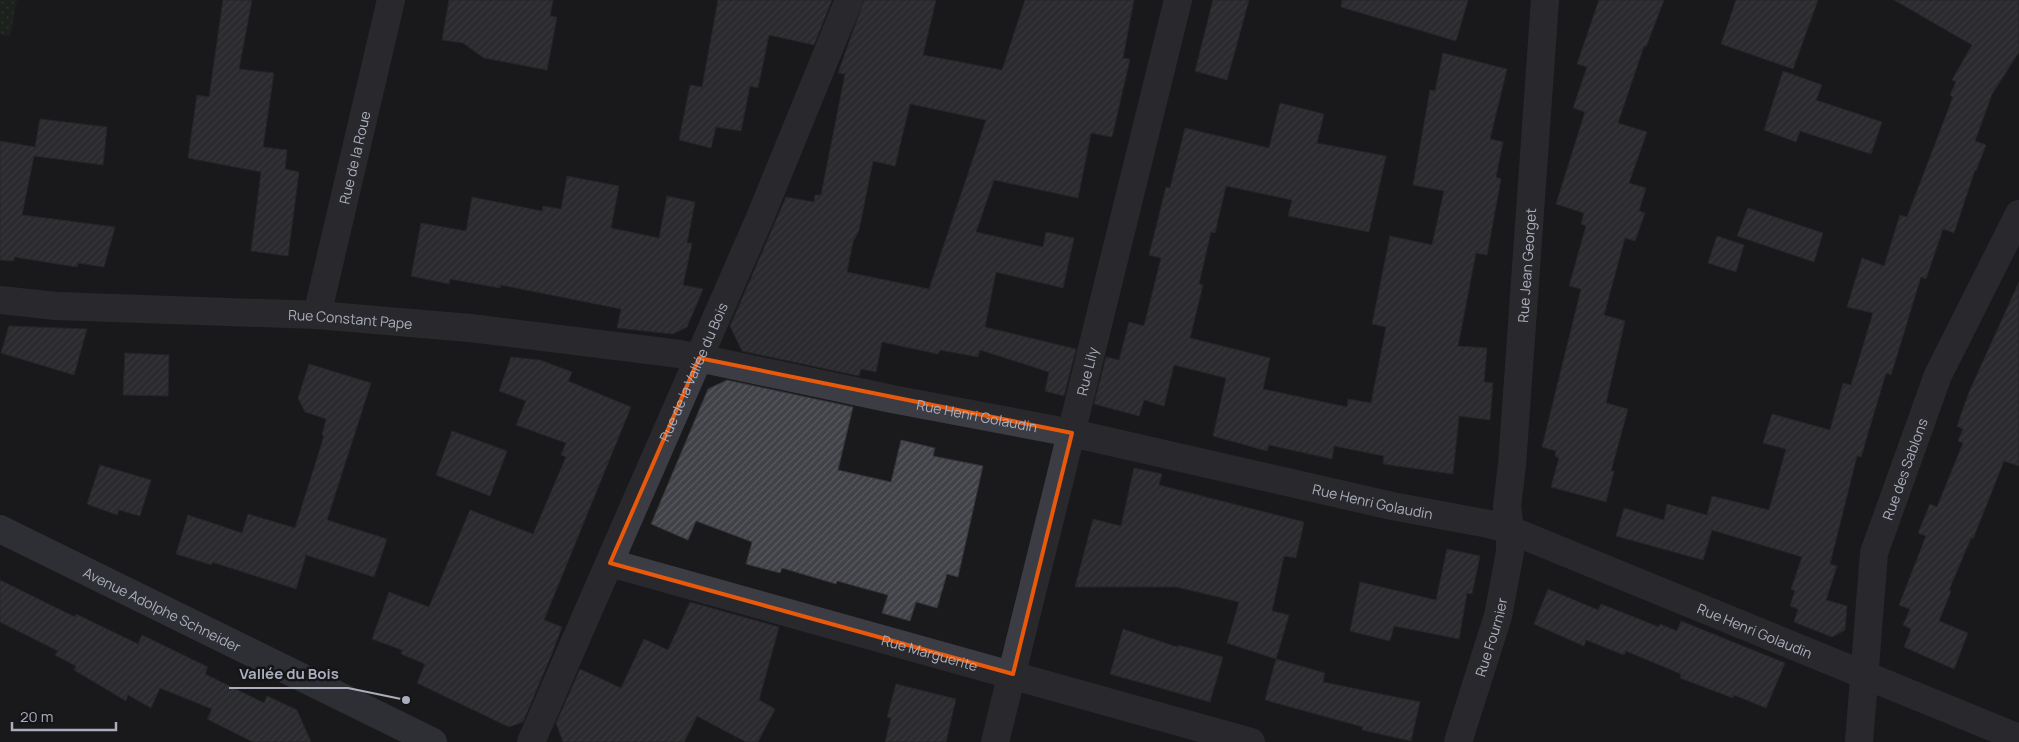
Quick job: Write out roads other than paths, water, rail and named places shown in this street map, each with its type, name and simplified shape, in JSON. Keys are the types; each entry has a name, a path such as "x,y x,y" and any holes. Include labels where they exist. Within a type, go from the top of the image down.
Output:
{"street":[{"name":"Rue de la Roue","path":"317,315 391,0"},
{"name":"Rue de la Vallée du Bois","path":"531,742 759,220 849,0"},
{"name":"Rue Lily","path":"995,742 1178,0"},
{"name":"Rue Jean Georget","path":"1510,530 1507,506 1512,465 1545,0"},
{"name":"Rue des Sablons","path":"1859,742 1874,553 1938,375 2019,214"},
{"name":"Rue Constant Pape","path":"0,300 56,306 317,315 470,328 699,358"},
{"name":"Rue Henri Golaudin","path":"699,358 892,399 1072,433 1392,506 1489,524 1510,530 2019,738"},
{"name":"Avenue Adolphe Schneider","path":"0,529 433,742"},
{"name":"Rue Fournier","path":"1458,742 1498,616 1510,552 1510,530"},
{"name":"Rue Marguerite","path":"610,562 1251,742"}],"place":[{"name":"Vallée du Bois","path":"406,700"}]}
